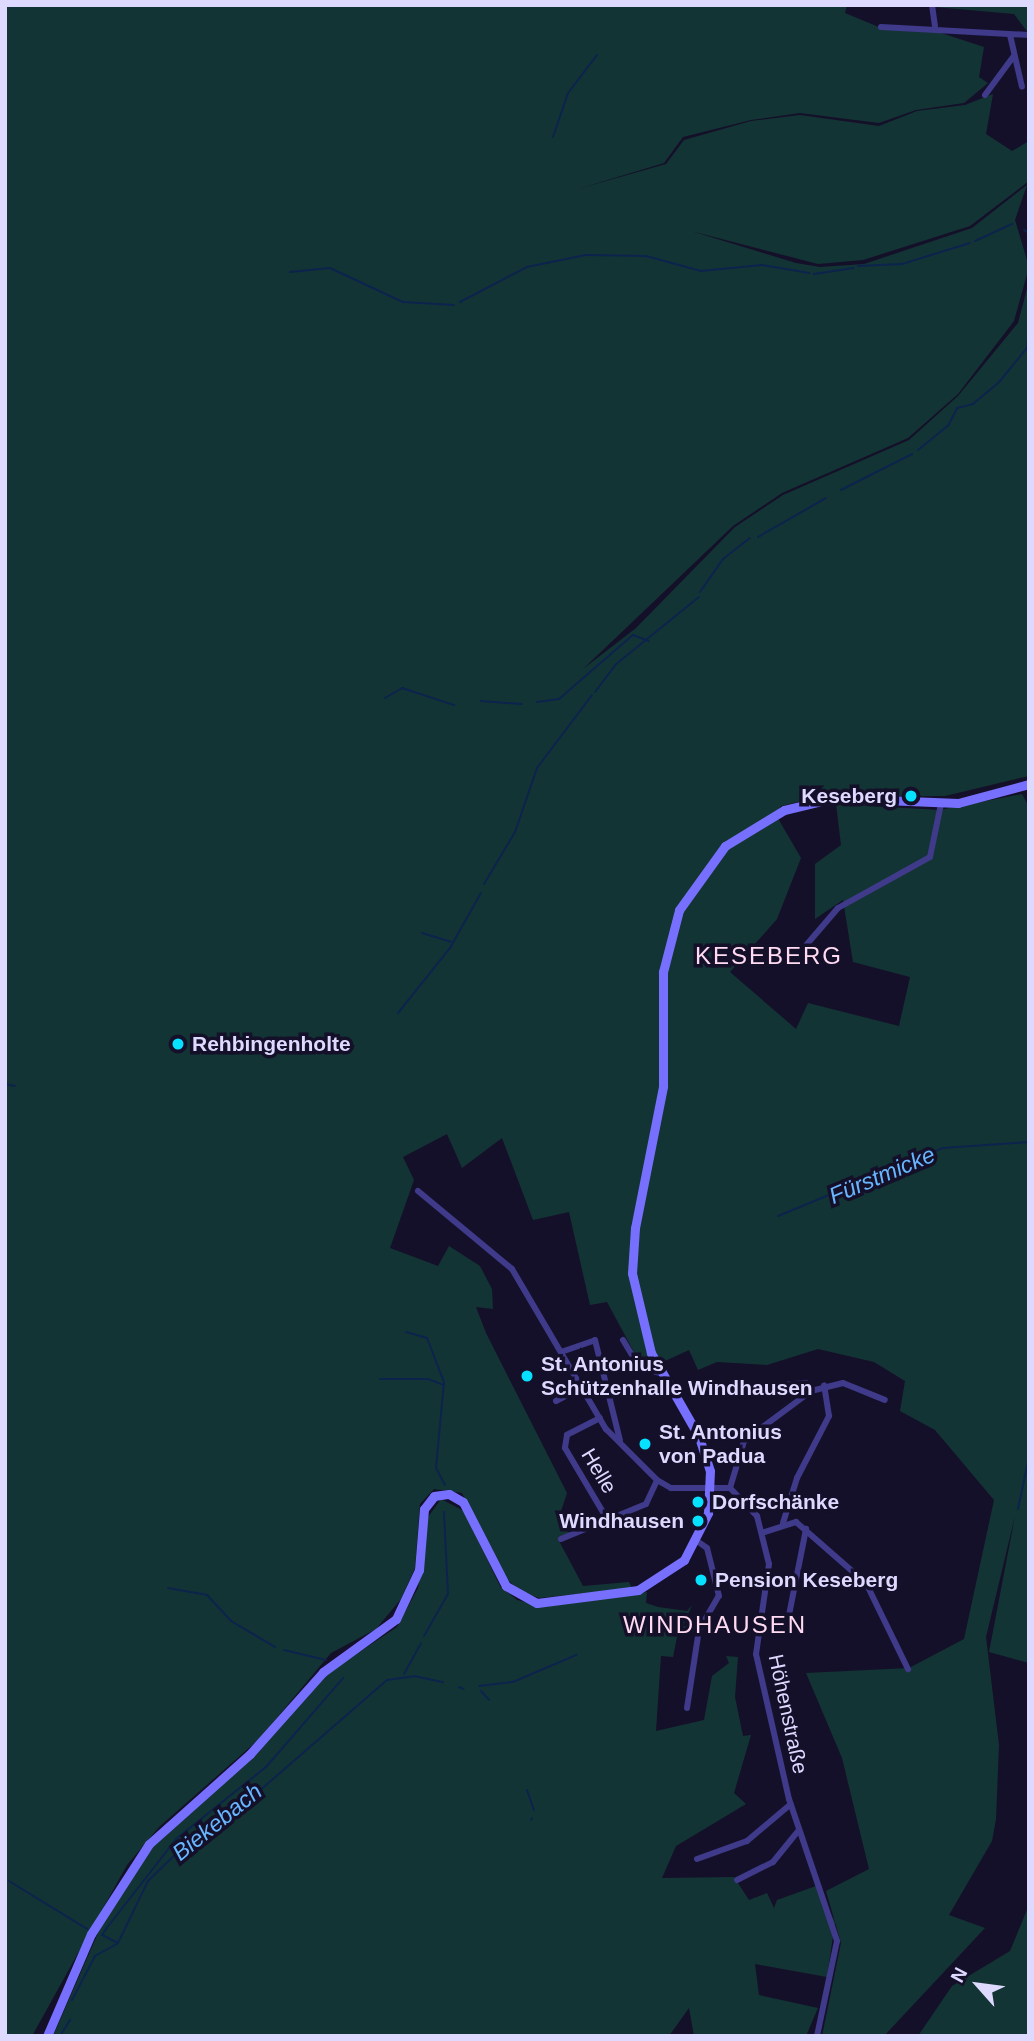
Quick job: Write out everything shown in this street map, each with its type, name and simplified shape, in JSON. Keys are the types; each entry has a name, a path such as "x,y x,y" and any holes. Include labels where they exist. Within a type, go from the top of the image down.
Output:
{"main road":[{"path":"47,2036 91,1934 149,1844 250,1754 323,1672 396,1619 419,1570 424,1509 434,1496 449,1494 463,1502 506,1586 537,1603 638,1590 673,1570 697,1541 711,1484 704,1449 660,1373 634,1294 633,1241 660,1110 663,972 679,910 725,846 775,813 834,798 942,804 1029,784"}],"street":[{"path":"932,5 935,26"},
{"path":"881,27 935,26 1029,36"},
{"path":"1010,35 1021,87"},
{"path":"985,95 1013,57"},
{"path":"802,950 838,908 930,857 942,804"},
{"path":"418,1191 494,1250 561,1352 600,1418 657,1480 671,1488 711,1484 730,1488 739,1447 811,1391 824,1385 857,1385 885,1400"},
{"path":"561,1352 594,1340 620,1442"},
{"path":"623,1340 640,1368 660,1373"},
{"path":"730,1390 806,1383 811,1391"},
{"path":"783,1523 797,1478 830,1416 824,1385"},
{"path":"556,1401 582,1387"},
{"name":"Helle","path":"600,1418 567,1436 565,1448 607,1519"},
{"name":"Helle","path":"561,1539 646,1504 657,1480"},
{"name":"Höhenstraße","path":"730,1488 747,1500 762,1533 769,1564 756,1654 791,1804 823,1890 837,1941 817,2036"},
{"path":"762,1533 783,1523 806,1529 866,1583 908,1669"},
{"path":"789,1615 806,1529"},
{"path":"687,1708 699,1630 719,1596 706,1548 697,1541"},
{"path":"697,1859 747,1841 791,1804"},
{"path":"737,1880 774,1862 799,1830"}],"green space":[{"path":"5,5 847,5 845,13 881,28 935,31 984,47 979,77 988,83 964,103 916,110 879,123 800,113 751,120 683,137 664,163 578,189 666,164 684,140 751,121 800,115 879,126 917,111 965,105 993,94 986,134 1012,151 1029,141 1029,181 970,226 863,260 818,264 691,231 796,263 820,267 864,264 972,228 1027,185 1015,220 1029,267 1014,321 958,394 908,438 782,493 733,526 583,669 636,628 735,527 783,495 909,440 958,396 1018,323 1029,281 1029,776 945,796 818,797 781,806 776,815 801,858 777,919 730,972 796,1029 808,1003 899,1026 910,977 853,962 843,900 815,919 815,864 841,845 836,804 939,810 1022,794 1029,807 1029,1663 989,1652 1015,1516 986,1637 999,1745 996,1819 992,1841 949,1915 985,1928 884,2036 822,2036 841,1943 826,1891 869,1869 842,1758 806,1673 909,1668 964,1639 994,1500 935,1430 900,1411 905,1381 874,1362 818,1349 767,1365 717,1362 698,1370 689,1350 654,1366 641,1365 607,1302 590,1305 569,1212 533,1220 502,1138 462,1168 447,1134 403,1157 414,1180 390,1248 438,1266 449,1246 480,1266 492,1289 493,1309 476,1307 486,1333 567,1493 561,1511 569,1533 558,1539 583,1586 629,1582 632,1588 539,1598 518,1590 504,1576 462,1493 434,1489 420,1504 415,1568 401,1599 376,1629 331,1653 259,1739 159,1827 127,1865 32,2036 5,2036"},
{"path":"1029,5 1029,34 1014,14 935,7"},
{"path":"441,1499 464,1511 500,1586 517,1600 544,1607 647,1592 646,1603 658,1607 687,1611 692,1605 683,1626 700,1627 697,1632 678,1632 673,1657 661,1656 656,1731 704,1720 712,1676 729,1663 726,1656 738,1657 735,1697 743,1736 751,1735 734,1793 746,1804 676,1846 662,1878 734,1877 749,1900 767,1893 774,1908 777,1900 816,1886 835,1922 827,1977 755,1964 759,1995 818,2008 806,2036 694,2036 689,2008 669,2036 53,2036 102,1924 135,1867 168,1828 242,1768 328,1673 397,1627 418,1588 428,1517"},
{"path":"1029,1905 1029,2036 918,2036 952,1986 1010,1951"}],"waterway":[{"path":"553,137 568,93 597,55"},
{"path":"975,241 1012,224"},
{"path":"1024,230 1029,233"},
{"path":"858,266 902,264 970,243"},
{"path":"460,302 527,267 586,255 646,256 701,271 762,265 809,273"},
{"path":"290,272 330,268 403,302 454,305"},
{"path":"814,274 854,268"},
{"path":"918,450 948,426 957,408 973,404 1000,381 1027,348 1029,332"},
{"path":"841,490 912,454"},
{"path":"758,537 826,498"},
{"path":"700,592 723,559 750,538"},
{"path":"595,692 615,665 699,597"},
{"path":"537,702 559,699 633,635 649,641"},
{"path":"385,698 402,688 454,705"},
{"path":"484,884 515,832 537,768 592,695"},
{"path":"481,701 522,704"},
{"path":"398,1013 450,948 481,893"},
{"path":"422,933 451,942"},
{"path":"5,1084 15,1086"},
{"name":"Fürstmicke","path":"778,1216 943,1148 1029,1142"},
{"path":"1028,1221 1029,1217"},
{"path":"406,1332 427,1338 444,1382 436,1468 445,1485"},
{"path":"380,1379 428,1379 444,1385"},
{"path":"1018,1509 1029,1457"},
{"path":"424,1636 448,1594 444,1512"},
{"path":"168,1588 207,1595 231,1621 275,1647"},
{"path":"404,1674 421,1643"},
{"path":"284,1650 326,1660"},
{"name":"Biekebach","path":"479,1686 513,1682 576,1655"},
{"name":"Biekebach","path":"72,2000 95,1956 118,1943 148,1881 182,1848 235,1812 387,1680 414,1676 443,1682"},
{"path":"118,1943 102,1935 176,1839 266,1767 343,1678"},
{"name":"Biekebach","path":"459,1687 464,1689"},
{"path":"481,1691 489,1700"},
{"path":"527,1790 534,1810"},
{"path":"9,1881 87,1929"},
{"name":"Biekebach","path":"60,2036 70,2020"}],"place":[{"name":"Keseberg","path":"911,796"},
{"name":"Rehbingenholte","path":"178,1044"},
{"name":"St. Antonius Schützenhalle Windhausen","path":"527,1376"},
{"name":"St. Antonius von Padua","path":"645,1444"},
{"name":"Dorfschänke","path":"698,1502"},
{"name":"Windhausen","path":"698,1521"},
{"name":"Pension Keseberg","path":"701,1580"}],"district":[{"name":"KESEBERG","path":"769,956"},
{"name":"WINDHAUSEN","path":"715,1625"}]}
